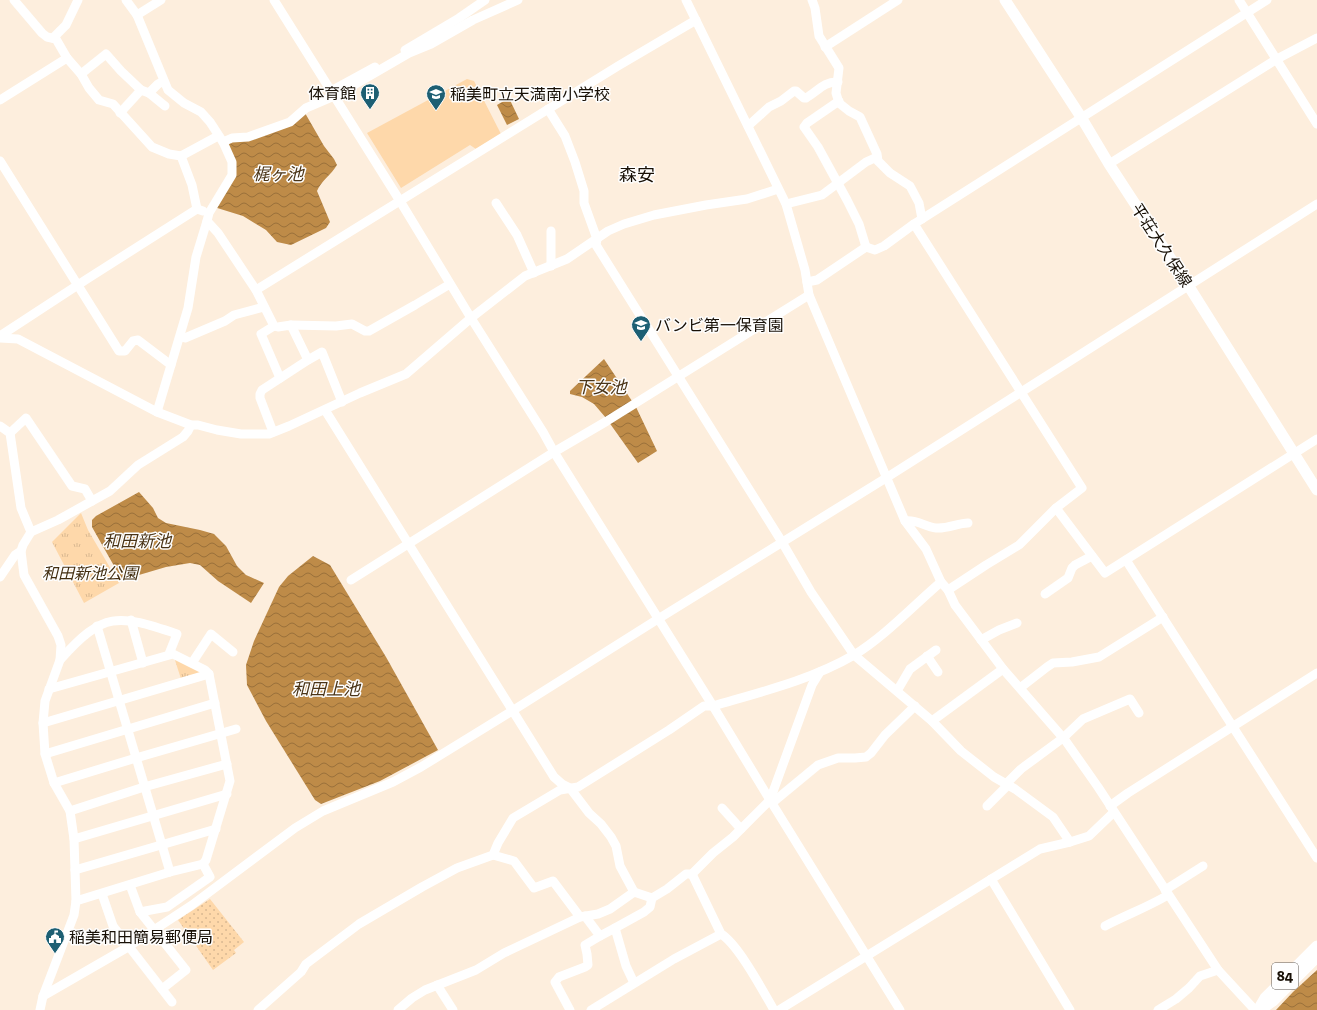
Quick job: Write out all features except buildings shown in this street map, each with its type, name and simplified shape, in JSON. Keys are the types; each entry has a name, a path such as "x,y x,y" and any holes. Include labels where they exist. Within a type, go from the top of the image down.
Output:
{"main road":[{"name":"平荘大久保線","path":"1005,0 1188,285 1317,490"},
{"name":"84","path":"1259,1010 1265,998 1317,946"},
{"name":"84","path":"1259,1010 1273,1001 1317,957"}],"street":[{"path":"14,0 42,33 47,37 56,39 67,58 81,74 89,88 99,100 113,104 152,147 169,154 181,156 220,139 248,137 290,122 306,108 473,20 513,1"},
{"path":"53,38 66,25 78,0"},
{"path":"126,0 137,15 168,90 201,112 210,122 232,162 232,175 208,217 196,258 188,308 181,337 157,412"},
{"path":"137,15 161,0"},
{"path":"274,0 335,94 450,284 658,619 714,706 771,802 900,1010"},
{"path":"335,94 354,77 391,59 459,18 485,0"},
{"path":"686,0 786,204 807,282 809,295 905,521 926,549 941,582 948,590 955,606 1003,669 1063,738 1112,809 1218,970 1255,1010"},
{"path":"812,0 815,8 819,36 839,68 836,93 839,103 860,117 878,161 890,173 910,186 919,203 922,219"},
{"path":"825,47 898,0"},
{"path":"1239,0 1317,124"},
{"path":"866,247 875,250 884,246 914,224 1267,0"},
{"path":"256,290 548,109 696,20"},
{"path":"1109,164 1277,59 1317,38"},
{"path":"81,74 106,54 121,71 164,106"},
{"path":"0,100 67,58"},
{"path":"120,113 145,91 164,81"},
{"path":"748,126 769,107 781,101 794,91 806,98 823,86 838,82"},
{"path":"838,101 807,123 804,127 818,147 838,182 859,224 866,247"},
{"path":"548,109 565,136 584,191 584,203 596,239 596,245 782,542 811,592 854,655 932,721 961,751 994,777 1007,784 1053,817 1070,842"},
{"path":"181,156 192,185 197,209 208,217 256,290 274,326"},
{"path":"786,204 822,195 866,162 877,157"},
{"path":"0,161 119,350 125,351 134,341 138,340 171,365"},
{"path":"0,337 18,339 157,412 191,425 198,425 241,434 263,434 274,432 406,374 471,318 525,276 567,259 608,231 619,226 654,216 699,206 746,199 778,189"},
{"path":"496,203 517,235 534,273"},
{"path":"43,996 128,947 192,905 295,828 323,811 393,782 421,767 512,712 658,619 1021,393 1317,204"},
{"path":"0,337 77,285 197,209"},
{"path":"914,224 1082,488 1056,508 1018,545 986,564 948,590"},
{"path":"551,231 551,266"},
{"path":"807,282 817,280 866,247"},
{"path":"280,378 261,334 274,326 336,326 352,324 365,331 369,331 450,284"},
{"path":"351,580 554,452 607,421 809,295"},
{"path":"181,337 184,338 234,316 264,307"},
{"path":"291,325 308,360"},
{"path":"274,432 260,398 262,390 322,352 342,402"},
{"path":"325,410 512,712 554,777 562,784 570,788 589,813 601,824 611,837 616,846 620,866 634,892 652,898"},
{"path":"10,433 26,418 72,486 85,489 92,501"},
{"path":"40,1010 43,996 74,915 76,901 74,839 70,811 54,783 45,754 43,723 45,701 60,660 61,645 58,636 24,575 21,551 31,532 58,520 110,491 138,465 183,437 191,425"},
{"path":"0,426 10,433 21,508 31,532"},
{"path":"1056,508 1105,573 1317,439"},
{"path":"905,521 913,521 936,528 945,528 968,523"},
{"path":"2,571 15,555 21,551"},
{"path":"1045,594 1068,578 1072,568 1075,565 1092,556"},
{"path":"1126,560 1317,858"},
{"path":"493,855 498,843 513,818 560,790 578,787 669,730 704,706 714,706 776,688 820,672 854,655 876,640 941,582"},
{"path":"1020,688 1047,666 1053,663 1072,662 1099,657 1163,617"},
{"path":"60,660 78,640 97,626 106,622 120,619 144,623 177,634 169,654"},
{"path":"131,620 143,663"},
{"path":"981,640 999,630 1017,623"},
{"path":"97,626 170,872"},
{"path":"192,663 211,634 233,652"},
{"path":"897,690 910,669 936,650"},
{"path":"49,689 110,673 169,654 173,654 192,663 209,674 230,781 206,860 203,864 170,872 76,901"},
{"path":"927,656 938,672"},
{"path":"932,721 1003,669"},
{"path":"771,802 812,685 820,672"},
{"path":"779,1010 1040,849 1089,836 1128,793 1317,673"},
{"path":"43,723 209,674"},
{"path":"987,806 1030,762 1063,738 1083,719 1130,699 1139,713"},
{"path":"45,754 215,703"},
{"path":"570,1010 556,986 555,980 588,965 588,954 584,945 644,912 650,907 652,898 667,889 686,874 692,874 713,853 771,802 818,765 838,758 855,758 871,754 885,735 915,706"},
{"path":"54,783 236,729"},
{"path":"70,811 144,787 227,764"},
{"path":"74,839 227,794"},
{"path":"722,808 741,829"},
{"path":"75,870 216,828"},
{"path":"262,1009 302,972 306,964 359,924 457,868 493,855 514,861 534,888 554,881 600,936"},
{"path":"140,912 168,907 210,878 203,864"},
{"path":"1105,926 1154,904 1167,892 1203,866"},
{"path":"692,874 722,934 728,938 743,959 774,1010"},
{"path":"991,879 1070,1010"},
{"path":"130,885 140,912 186,970 162,989"},
{"path":"398,1010 412,998 425,990 476,970 504,954 582,916 598,914 610,909 634,892"},
{"path":"102,894 113,926 172,1002"},
{"path":"614,928 626,966 634,983"},
{"path":"591,1010 674,959 722,934"},
{"path":"1158,1010 1176,999 1200,976 1218,970"},
{"path":"437,985 453,1010"}],"green space":[{"path":"467,79 474,81 501,134 476,149 470,145 401,188 367,133"},
{"name":"和田新池公園","path":"81,513 88,530 119,583 84,603 52,542"},
{"path":"173,654 205,670 182,682"},
{"path":"210,899 244,942 234,950 236,953 213,970 178,920"}],"water":[{"path":"509,98 519,119 507,125 497,105"},
{"name":"梶ヶ池","path":"305,113 337,165 317,191 330,222 326,228 291,245 277,242 266,230 243,216 214,207 235,174 228,145 229,141"},
{"name":"下女池","path":"604,359 636,407 657,451 638,463 606,418 594,404 582,397 570,394 570,391"},
{"name":"和田新池","path":"139,492 153,508 158,518 166,523 214,534 226,546 237,566 246,575 264,583 251,603 218,581 200,565 190,563 166,567 122,580 92,527 92,520 96,516"},
{"name":"和田上池","path":"313,556 330,565 386,657 438,750 380,781 321,804 315,800 266,721 247,685 246,665 254,641 279,587 288,576"},
{"path":"1317,970 1317,1010 1276,1010 1293,992"}],"place":[{"name":"体育館","path":"370,110"},
{"name":"稲美町立天満南小学校","path":"436,111"},
{"name":"バンビ第一保育園","path":"641,342"},
{"name":"稲美和田簡易郵便局","path":"55,954"}],"district":[{"name":"森安","path":"637,175"}]}
